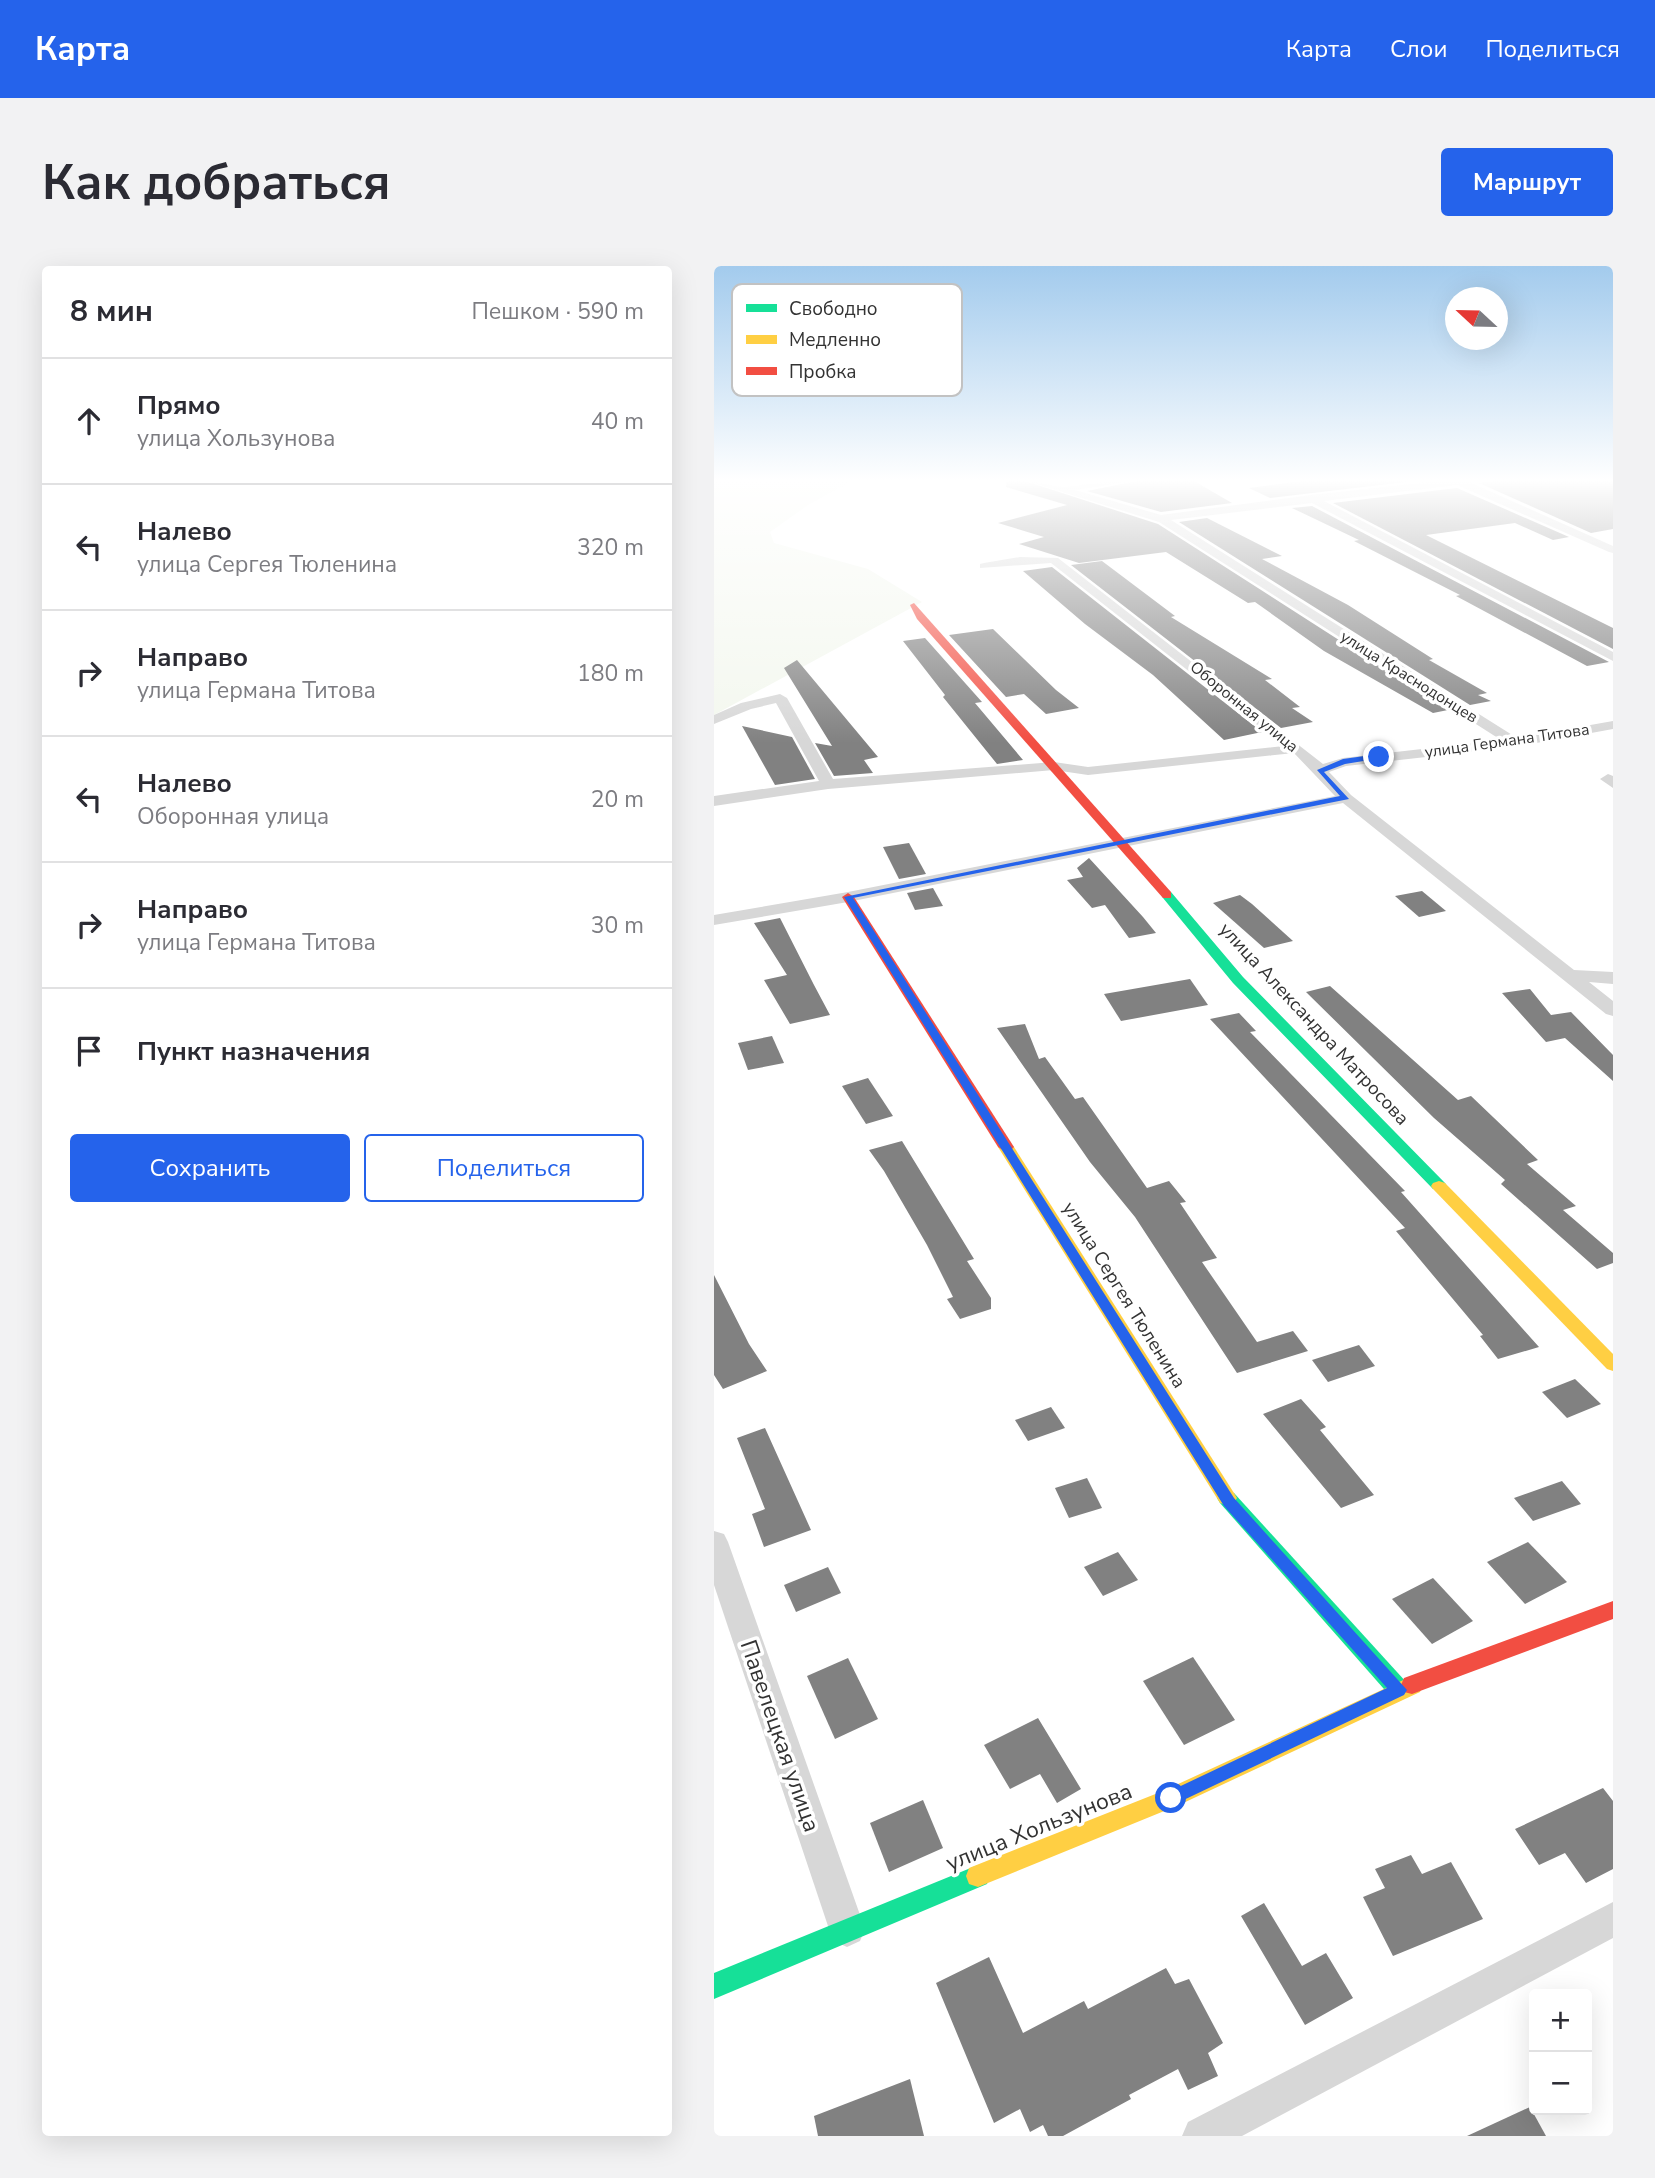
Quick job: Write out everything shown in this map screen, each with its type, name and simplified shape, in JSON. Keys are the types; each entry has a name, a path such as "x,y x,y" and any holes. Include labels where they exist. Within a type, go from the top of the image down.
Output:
{"street":[{"name":"Оборонная улица","path":"1065,568 1231,695 1314,762 1319,771 1346,798 1613,1010"},
{"name":"улица Краснодонцев","path":"1235,568 1515,743"},
{"path":"1444,568 1613,657"},
{"name":"улица Александра Матросова","path":"914,606 920,617 1123,842 1238,980 1613,1365"},
{"path":"714,720 746,706 780,698 828,784"},
{"name":"улица Германа Титова","path":"1319,771 1343,762 1515,743 1613,726"},
{"path":"714,801 828,784 1054,766 1088,771 1295,749"},
{"path":"714,920 848,897 1346,798"},
{"name":"улица Сергея Тюленина","path":"848,897 1229,1502 1399,1690"},
{"path":"1571,975 1613,978"},
{"name":"Павелецкая улица","path":"714,1542 847,1929"},
{"name":"улица Хользунова","path":"714,1986 847,1929 1171,1798 1399,1690 1613,1610"},
{"path":"1202,2136 1613,1919"}],"shaded area":[{"path":"714,568 865,568 922,602 714,715"}],"building":[{"path":"1054,568 1262,732 1224,740 1153,675 1085,624 1023,571"},
{"path":"1075,568 1112,568 1175,616 1171,617 1272,679 1265,680 1300,707 1292,708 1313,722 1281,728"},
{"path":"1192,568 1227,568 1448,710 1433,713 1324,651 1255,602 1248,603"},
{"path":"1253,568 1279,568 1348,605 1433,659 1429,660 1487,693 1478,695 1491,701 1470,705"},
{"path":"1408,568 1431,568 1609,662 1587,666 1456,596 1460,595"},
{"path":"1458,568 1493,568 1613,628 1613,649"},
{"path":"993,629 1056,690 1079,708 1046,714 1024,694 1006,697 949,635"},
{"path":"925,638 982,702 975,703 1023,760 997,764 943,697 945,695 903,641"},
{"path":"797,660 878,757 864,760 873,773 834,776 815,743 832,746 784,668"},
{"path":"742,726 792,737 815,779 775,785"},
{"path":"909,843 926,874 899,879 883,847"},
{"path":"1089,858 1156,933 1129,938 1105,905 1092,908 1067,880 1083,877 1077,868"},
{"path":"933,888 943,906 915,910 907,893"},
{"path":"1422,891 1446,911 1419,917 1395,896"},
{"path":"1240,895 1293,941 1264,948 1213,903"},
{"path":"780,918 830,1015 790,1024 764,980 787,975 754,923"},
{"path":"1190,979 1208,1005 1121,1021 1104,994"},
{"path":"1330,986 1458,1100 1471,1096 1538,1160 1527,1164 1576,1206 1563,1210 1613,1253 1613,1263 1597,1269 1501,1184 1505,1180 1434,1118 1306,992"},
{"path":"1530,989 1551,1015 1571,1012 1613,1055 1613,1081 1565,1038 1546,1042 1502,993"},
{"path":"1239,1013 1256,1031 1250,1032 1405,1191 1401,1192 1539,1347 1498,1359 1480,1336 1483,1335 1396,1231 1405,1228 1210,1019"},
{"path":"1025,1024 1039,1059 1045,1057 1075,1099 1083,1097 1147,1188 1169,1181 1186,1202 1180,1203 1217,1258 1202,1262 1257,1342 1293,1331 1308,1351 1237,1373 1135,1217 1090,1162 997,1028"},
{"path":"772,1036 784,1063 748,1070 738,1043"},
{"path":"868,1078 893,1116 866,1124 842,1086"},
{"path":"902,1141 974,1259 967,1261 991,1298 991,1309 960,1319 947,1299 953,1297 927,1245 869,1150"},
{"path":"714,1275 749,1344 767,1371 723,1389 714,1375"},
{"path":"1359,1345 1375,1366 1328,1382 1312,1360"},
{"path":"1575,1379 1601,1404 1567,1418 1542,1392"},
{"path":"1301,1399 1326,1427 1320,1430 1374,1495 1341,1508 1263,1414"},
{"path":"1051,1407 1065,1428 1028,1441 1015,1420"},
{"path":"765,1428 811,1530 764,1547 752,1514 765,1509 737,1438"},
{"path":"1087,1478 1102,1508 1069,1518 1055,1488"},
{"path":"1562,1481 1581,1504 1533,1521 1514,1498"},
{"path":"1528,1542 1567,1582 1525,1604 1487,1562"},
{"path":"1118,1552 1138,1580 1103,1596 1084,1567"},
{"path":"828,1567 841,1593 796,1612 784,1585"},
{"path":"1433,1578 1473,1621 1432,1644 1392,1599"},
{"path":"1193,1657 1235,1720 1184,1745 1143,1681"},
{"path":"848,1658 878,1719 835,1739 807,1676"},
{"path":"1038,1718 1081,1789 1057,1803 1040,1774 1010,1789 984,1745"},
{"path":"1603,1788 1613,1801 1613,1869 1586,1883 1565,1853 1539,1865 1515,1829"},
{"path":"923,1800 943,1848 889,1872 870,1823"},
{"path":"1411,1855 1422,1874 1451,1862 1483,1919 1393,1956 1363,1897 1385,1888 1375,1869"},
{"path":"1264,1903 1302,1966 1326,1953 1353,1998 1305,2025 1241,1916"},
{"path":"989,1957 1023,2033 1084,2001 1088,2009 1166,1968 1175,1984 1189,1979 1223,2043 1208,2053 1218,2076 1188,2090 1178,2069 1129,2095 1131,2099 1063,2136 1048,2136 1043,2125 1030,2132 1020,2109 994,2123 936,1983"},
{"path":"910,2079 924,2136 818,2136 814,2116"},
{"path":"1529,2107 1529,2115 1534,2115 1546,2136 1467,2136"}],"traffic: fast":[{"path":"1167,895 1238,980 1439,1186"},
{"path":"1227,1498 1399,1690"},
{"path":"714,1986 978,1876"}],"traffic: slow":[{"path":"1006,1147 1227,1498"},
{"path":"1439,1186 1613,1365"},
{"path":"978,1876 1171,1798 1412,1685"}],"traffic: jam":[{"path":"914,605 920,617 1167,895"},
{"path":"848,897 1006,1147"},
{"path":"1412,1685 1613,1610"}],"route":[{"path":"1171,1798 1399,1690 1229,1502 848,897 1346,798 1319,771 1343,762 1379,757"}]}
